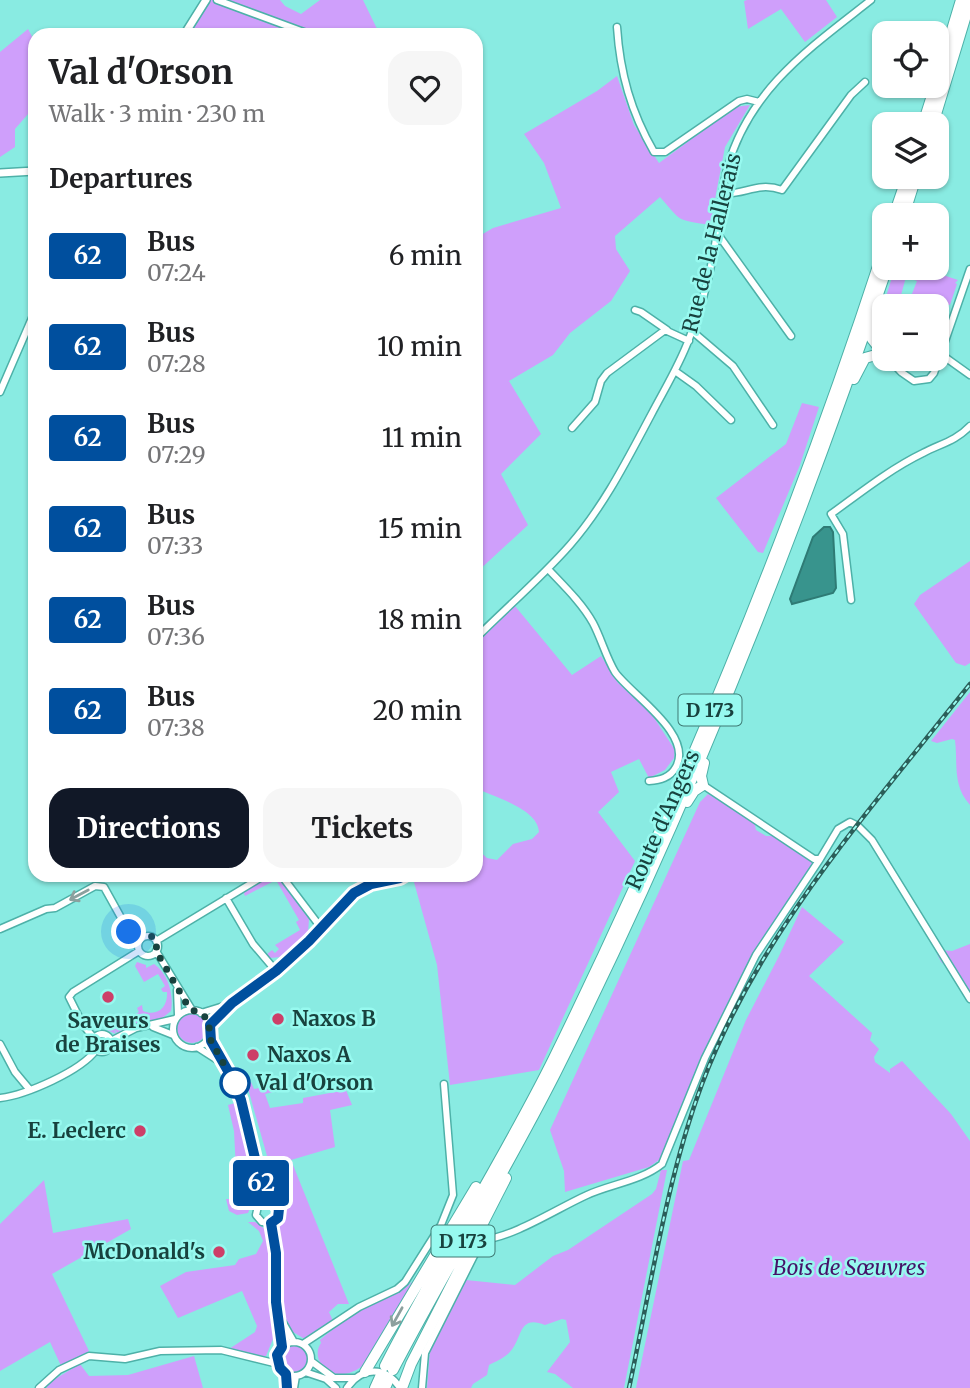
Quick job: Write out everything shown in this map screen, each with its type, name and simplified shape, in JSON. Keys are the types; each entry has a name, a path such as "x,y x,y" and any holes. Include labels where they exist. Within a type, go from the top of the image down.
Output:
{"highway":[{"path":"949,40 961,0"},
{"path":"937,112 970,2"},
{"name":"Route d'Angers","path":"873,280 783,535 622,914 554,1058 416,1305 389,1368 536,1112 673,823 830,430 885,280"},
{"path":"830,430 839,416 858,369 865,358 872,356"},
{"path":"673,823 690,796 704,785 701,769 720,722 719,713"},
{"path":"401,1388 534,1123 536,1112"},
{"path":"365,1372 477,1186 490,1166 500,1157"},
{"path":"375,1388 384,1382"}],"street":[{"path":"188,28 206,0"},
{"path":"217,0 293,28"},
{"name":"Rue de la Hallerais","path":"483,631 548,569 577,536 601,503 675,371 692,331 717,233 722,193 734,149 759,102 797,58 872,0"},
{"path":"617,27 619,56 638,124 654,152 665,152 739,101 747,99 759,102"},
{"path":"722,193 732,194 758,187 782,190 851,95 865,82"},
{"path":"0,173 28,171"},
{"path":"717,233 791,336"},
{"path":"949,334 970,269"},
{"path":"635,310 689,341"},
{"path":"0,392 28,327"},
{"path":"572,428 595,402 601,381 607,373 667,330"},
{"path":"692,331 733,366 773,425"},
{"path":"949,360 970,375"},
{"path":"675,371 696,386 731,421"},
{"path":"902,371 914,381 922,381 935,371"},
{"path":"850,600 843,534 831,514 923,452 957,439 970,426"},
{"path":"548,569 588,614 623,682 653,707 678,747 680,758 668,776 649,781"},
{"path":"704,785 803,854 820,859"},
{"path":"482,1240 503,1236 589,1194 648,1173 662,1164 705,1058 755,955 838,829 848,822 858,826 872,840 970,999"},
{"path":"156,941 253,882"},
{"path":"286,882 322,929"},
{"path":"265,1200 241,1100 209,1037 210,1025 232,1003 276,971 360,889 381,882"},
{"path":"0,929 46,909 55,908 95,886 104,887 129,932 141,939"},
{"path":"226,898 253,944 276,971"},
{"path":"139,951 141,939 151,936 156,941 156,951 192,1010 201,1013 210,1025"},
{"path":"139,951 148,956 156,951"},
{"path":"96,1050 93,1045 94,1038 83,1025 69,996 139,951"},
{"path":"173,1035 177,1017 176,985"},
{"path":"201,1013 232,1003"},
{"path":"96,1050 107,1051 111,1041 136,1028 151,1026 192,1010"},
{"path":"151,1026 173,1035 180,1045 209,1053 226,1066"},
{"path":"94,1038 104,1034 111,1041"},
{"path":"197,1048 209,1037"},
{"path":"0,1044 15,1072 30,1090"},
{"path":"0,1098 30,1090 81,1065 96,1050"},
{"path":"303,1344 359,1307 397,1289 405,1282 447,1214 453,1195 444,1084"},
{"path":"265,1200 274,1202 279,1209 278,1218 271,1223 262,1222 256,1215 258,1206 265,1200"},
{"path":"271,1223 276,1253 276,1302 282,1347"},
{"path":"422,1388 425,1353 486,1230"},
{"path":"279,1316 294,1342"},
{"path":"310,1352 326,1331"},
{"path":"286,1374 296,1376 305,1372 311,1361 310,1352 303,1344 294,1342 282,1347 277,1355 278,1364 286,1374 287,1388"},
{"path":"39,1388 60,1370 89,1356 125,1359 160,1351 221,1350 278,1364"},
{"path":"262,1360 277,1355"},
{"path":"311,1361 334,1378 355,1378"},
{"path":"305,1372 326,1379 336,1388"},
{"path":"347,1388 355,1378 365,1372 384,1372 401,1388"},
{"path":"294,1388 296,1376"}],"green space":[{"path":"211,0 280,0 285,6 301,14 320,0 363,0 377,28 194,28"},
{"path":"826,0 837,17 805,42 781,9 748,29 744,1"},
{"path":"28,29 28,114 15,129 15,147 0,157 0,52"},
{"path":"617,76 634,125 659,163 735,107 750,105 725,147 710,225 680,218 660,197 615,236 616,249 630,271 611,301 570,333 553,355 509,381 541,434 501,474 528,525 483,567 483,234 493,228 561,208 544,163 524,134 597,91"},
{"path":"949,277 958,280 950,305 949,294 912,294 917,281 914,280 949,280"},
{"path":"891,280 905,280 901,294 887,294"},
{"path":"802,403 819,407 800,465 763,553 758,552 716,498 786,444"},
{"path":"970,561 970,663 965,666 956,663 914,604 920,595"},
{"path":"515,606 572,675 601,656 618,683 649,710 675,750 674,758 665,770 649,778 639,759 611,772 619,792 598,812 635,861 539,1070 450,1085 437,965 414,882 483,882 483,854 497,860 513,844 532,839 539,832 537,824 523,810 483,791 483,637"},
{"path":"970,692 970,805 958,782 955,740 937,743 931,741"},
{"path":"708,794 754,821 756,830 766,836 775,836 815,863 769,931 729,1001 694,1075 665,1151 659,1160 649,1167 565,1192 564,1171 550,1130 700,802"},
{"path":"259,882 272,882 245,896 243,891"},
{"path":"277,882 283,882 309,919 308,933 282,957 269,958 266,955 279,949 275,945 300,930 296,922 299,920"},
{"name":"Bois de Sœuvres","path":"802,907 844,942 809,976 872,1033 870,1040 879,1049 874,1057 875,1062 890,1073 890,1069 902,1061 951,1114 970,1141 970,1388 636,1388 683,1161 689,1160 746,1020"},
{"path":"970,944 970,995 937,954 940,950 952,951"},
{"path":"137,962 146,965 146,968 154,964 163,973 171,991 171,1011 161,1021 131,1027 117,1033 114,1029 116,1034 107,1030 110,1024 113,1027 139,1012 137,1008 142,1005 143,1011 157,1012 166,1002 167,992 161,989 165,986 158,974 144,982 135,966"},
{"path":"192,1013 198,1014 206,1022 206,1034 198,1042 192,1043 186,1042 178,1034 177,1028 178,1022 186,1014"},
{"path":"251,1082 254,1089 280,1084 281,1090 265,1094 270,1108 303,1103 303,1098 346,1090 352,1105 330,1110 335,1147 291,1160 349,1304 338,1304 329,1312 333,1321 308,1338 293,1332 285,1321 282,1309 276,1225 282,1219 284,1211 277,1198 268,1195 264,1176 269,1163 247,1085"},
{"path":"235,1103 256,1193 248,1213 237,1215 229,1211 226,1199 231,1199 233,1187 229,1186 232,1171 236,1170 234,1131 228,1105"},
{"path":"661,1170 667,1170 624,1388 573,1388 555,1374 547,1372 570,1342 566,1320 562,1319 545,1325 530,1323 525,1326 509,1353 489,1365 487,1375 471,1388 427,1388 430,1350 466,1280 515,1285 553,1256 568,1250 652,1194"},
{"path":"44,1180 53,1233 128,1219 131,1229 52,1274 89,1351 62,1368 50,1342 0,1371 0,1224"},
{"path":"248,1222 255,1222 265,1229 268,1242 269,1301 275,1334 266,1356 260,1357 229,1349 255,1332 257,1326 242,1291 178,1318 160,1286 186,1272 235,1265 239,1259 256,1254 263,1241 259,1231"},
{"path":"414,1283 391,1326 367,1363 346,1374 336,1374 325,1369 318,1354 320,1340 351,1316"},
{"path":"295,1345 305,1349 309,1359 305,1369 295,1373 285,1369 281,1359 285,1349"},
{"path":"194,1356 203,1388 47,1388 45,1385 80,1364 89,1376 128,1375"}],"water":[{"path":"824,527 830,527 833,532 836,588 833,593 792,604 790,599 813,537"}],"railway":[{"path":"629,1388 678,1158 702,1084 726,1028 754,975 820,874 970,684"}],"bus line":[{"name":"62","path":"287,1388 286,1374 278,1364 277,1355 282,1347 276,1302 276,1253 271,1223 278,1218 279,1209 271,1200 265,1200 241,1100 209,1037 210,1025 232,1003 276,971 309,941 354,893 381,882"}],"place":[{"name":"Saveurs de Braises","path":"108,997"},
{"name":"Naxos B","path":"278,1019"},
{"name":"Naxos A","path":"253,1055"},
{"name":"Val d'Orson","path":"235,1083"},
{"name":"E. Leclerc","path":"140,1131"},
{"name":"McDonald's","path":"219,1252"}],"route":[{"path":"129,932 141,939 146,936 155,938 158,947 156,951 188,1006 208,1020 209,1037 236,1086 235,1083"}]}
